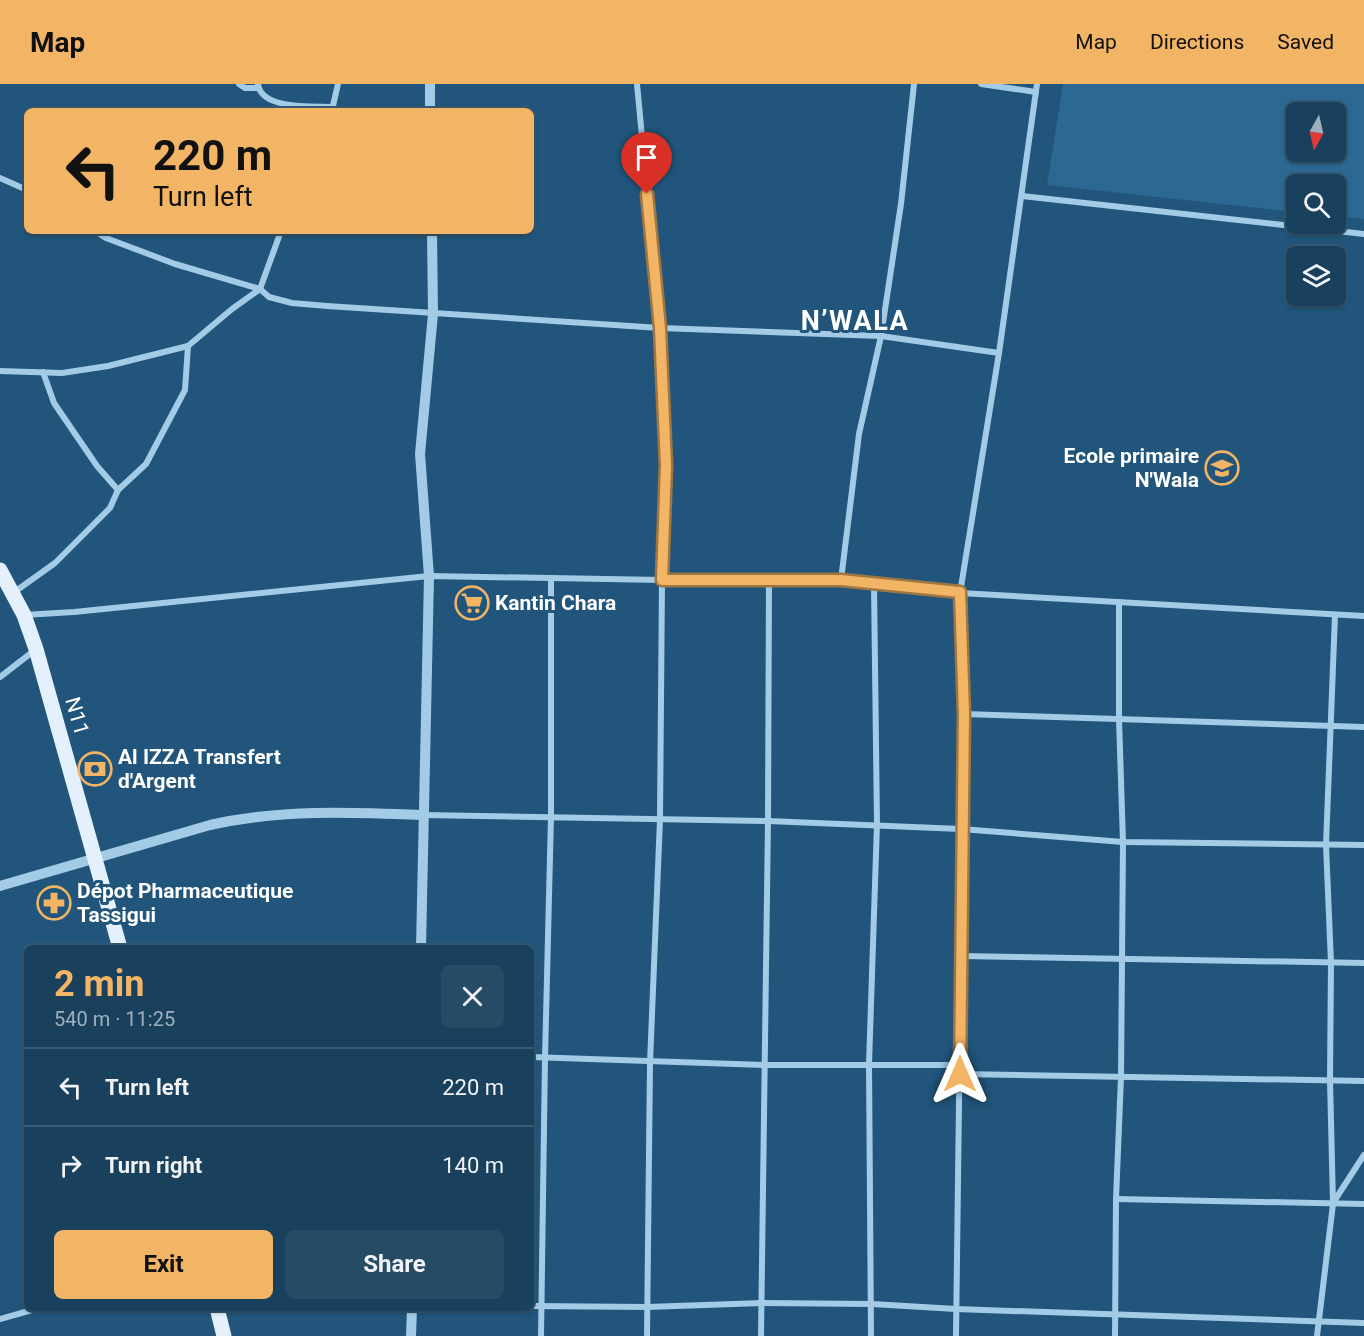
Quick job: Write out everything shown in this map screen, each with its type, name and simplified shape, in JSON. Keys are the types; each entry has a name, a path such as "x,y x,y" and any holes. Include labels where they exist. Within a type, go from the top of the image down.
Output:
{"main road":[{"name":"N11","path":"0,570 24,615 36,650 119,945"},
{"path":"218,1311 224,1336"}],"street":[{"path":"239,84 245,88 258,86 262,94 273,102 324,108"},
{"path":"332,108 338,84"},
{"path":"430,84 430,108"},
{"path":"637,84 660,328 666,465 662,580 660,819 650,1063 647,1336"},
{"path":"841,580 859,434 882,336 901,204 914,84"},
{"path":"981,84 1036,92"},
{"path":"956,1336 964,714 960,592 999,353 1037,84"},
{"path":"0,178 24,188"},
{"path":"1022,196 1364,234"},
{"path":"100,234 175,264 260,289 269,297 292,303 660,328 882,336 999,353"},
{"path":"0,370 62,373 108,366 188,346 231,309 260,289 280,234"},
{"path":"421,945 429,576 420,454 433,314 432,234"},
{"path":"13,594 55,563 110,508 118,490 146,464 185,390 188,346"},
{"path":"43,372 54,403 97,466 118,490"},
{"path":"24,615 74,612 429,576 841,580 960,592 1364,616"},
{"path":"541,1336 551,816 551,578"},
{"path":"761,1336 769,579"},
{"path":"871,1336 869,1064 876,824 874,585"},
{"path":"1115,1336 1116,1199 1121,1077 1123,842 1119,719 1119,602"},
{"path":"1317,1336 1333,1204 1330,1080 1331,963 1326,845 1335,615"},
{"path":"0,677 36,650"},
{"path":"964,714 1364,727"},
{"path":"0,885 210,825 241,818 303,812 768,820 961,829 1123,842 1364,845"},
{"path":"960,956 1364,963"},
{"path":"534,1058 765,1065 960,1065"},
{"path":"960,1074 1364,1081"},
{"path":"1333,1204 1364,1155"},
{"path":"1116,1199 1364,1204"},
{"path":"534,1306 872,1304 1364,1323"},
{"path":"0,1319 28,1311"},
{"path":"411,1336 412,1311"}],"shaded area":[{"path":"1063,84 1364,84 1364,219 1346,217 1346,174 1286,174 1286,211 1047,185"}],"place":[{"name":"Ecole primaire N'Wala","path":"1222,468"},
{"name":"Kantin Chara","path":"472,603"},
{"name":"Al IZZA Transfert d'Argent","path":"95,769"},
{"name":"Dépot Pharmaceutique Tassigui","path":"54,903"}],"district":[{"name":"N’WALA","path":"855,321"}],"route":[{"path":"647,194 660,328 666,465 662,580 841,580 960,592 964,714 960,1074"}]}
